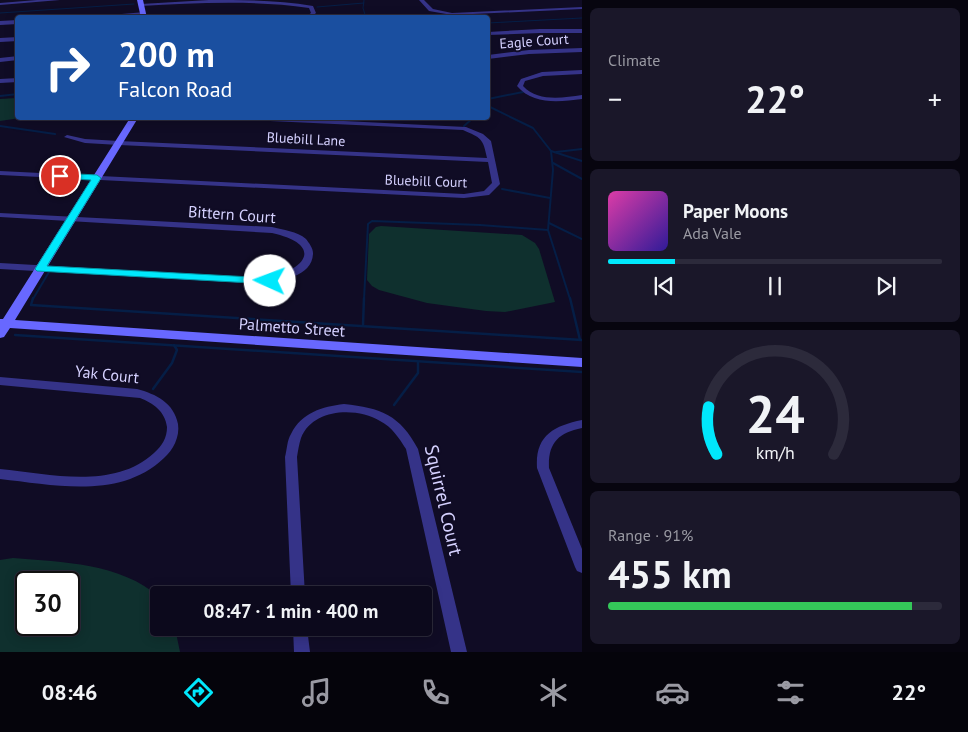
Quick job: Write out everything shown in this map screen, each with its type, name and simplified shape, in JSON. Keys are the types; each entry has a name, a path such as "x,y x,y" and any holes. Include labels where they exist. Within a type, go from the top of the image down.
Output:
{"main road":[{"path":"140,3 143,15"},
{"path":"2,326 41,269 133,120"},
{"name":"Palmetto Street","path":"2,326 582,363"}],"street":[{"path":"0,4 58,0"},
{"path":"140,3 222,0 277,2 311,7 314,13 311,15"},
{"path":"421,0 431,10 452,14 582,8"},
{"path":"0,23 15,22"},
{"name":"Eagle Court","path":"490,34 540,31 582,32"},
{"path":"0,40 15,39"},
{"name":"Eagle Court","path":"490,57 529,52 582,50"},
{"path":"0,60 15,58"},
{"path":"582,72 534,76 523,80 520,86 527,92 546,98 561,100 582,98"},
{"path":"0,81 15,80"},
{"name":"Bluebill Court","path":"97,178 470,196 486,193 495,186 497,181 486,139 473,131 459,127 297,120"},
{"name":"Bluebill Lane","path":"67,137 85,141 119,143 492,160"},
{"path":"0,172 97,178"},
{"path":"0,215 71,219"},
{"name":"Bittern Court","path":"41,269 263,282 296,274 304,267 310,255 308,248 298,239 278,231 71,219"},
{"path":"0,266 41,269"},
{"name":"Yak Court","path":"0,381 138,392 162,405 170,416 173,428 170,442 160,457 144,469 124,478 102,482 0,474"},
{"name":"Squirrel Court","path":"298,586 291,457 292,442 300,428 319,414 345,407 372,411 388,418 401,429 412,449 458,652"},
{"path":"582,424 566,428 553,435 544,446 542,460 582,566"},
{"path":"301,636 302,652"}],"green space":[{"path":"15,98 15,119 0,121 0,99"},
{"path":"376,227 522,235 535,243 539,249 555,302 505,312 486,311 427,303 379,290 367,280 369,234"},
{"path":"13,558 90,566 127,577 144,586 150,590 150,636 177,636 180,652 0,652 0,560"}],"waterway":[{"path":"317,7 364,3"},
{"path":"364,3 365,15"},
{"path":"0,13 134,4"},
{"path":"490,23 582,18"},
{"path":"490,99 523,92"},
{"path":"0,96 15,94"},
{"path":"490,107 533,128 551,151"},
{"path":"464,126 471,120"},
{"path":"0,126 55,134"},
{"path":"556,152 582,149"},
{"path":"548,230 553,170 551,151"},
{"path":"551,151 582,161"},
{"path":"553,163 582,179"},
{"path":"502,189 550,198"},
{"path":"364,299 368,224 372,221 480,225 548,230"},
{"path":"549,223 582,239"},
{"path":"548,230 570,299"},
{"path":"33,299 49,272"},
{"path":"33,298 31,305 580,340"},
{"path":"363,325 364,298"},
{"path":"570,298 580,340"},
{"path":"15,335 174,345"},
{"path":"153,389 172,363 177,350 174,345"},
{"path":"174,345 582,372"},
{"path":"394,405 418,373 418,362"}],"route":[{"path":"60,176 97,178 41,269 270,281"}]}
